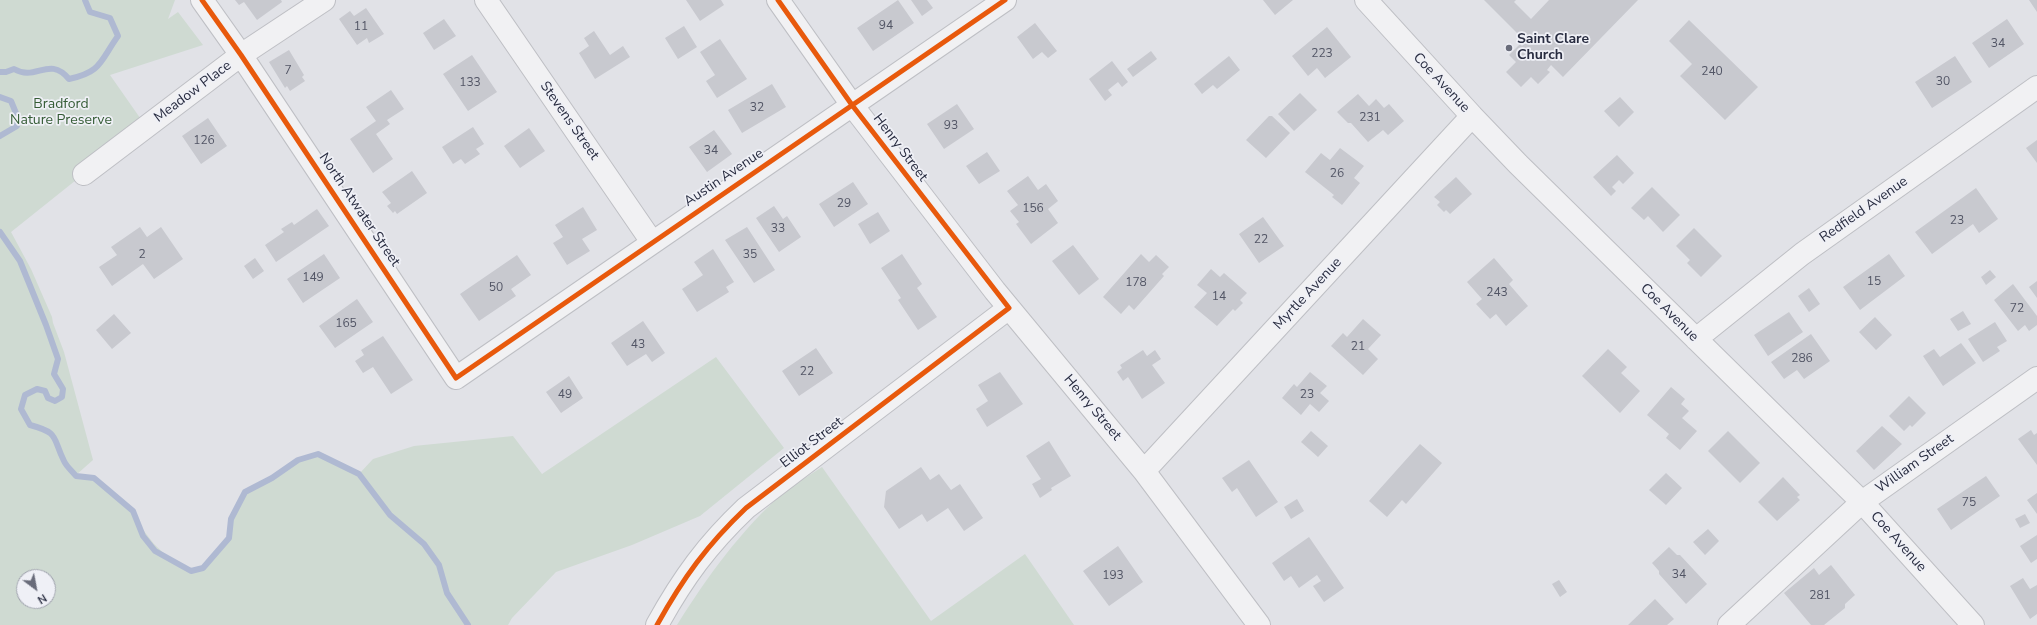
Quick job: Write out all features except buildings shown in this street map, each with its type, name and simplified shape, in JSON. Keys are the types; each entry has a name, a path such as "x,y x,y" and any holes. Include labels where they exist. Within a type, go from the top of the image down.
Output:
{"street":[{"name":"North Atwater Street","path":"202,0 241,55 456,378"},
{"name":"Meadow Place","path":"84,174 241,55 324,0"},
{"name":"Stevens Street","path":"486,0 652,242"},
{"name":"Henry Street","path":"778,0 852,105 1009,308 1144,471 1259,625"},
{"name":"Austin Avenue","path":"456,378 517,338 652,242 1005,0"},
{"name":"Coe Avenue","path":"1366,0 1472,116 1862,502 1972,625"},
{"name":"Redfield Avenue","path":"1696,339 1802,254 2037,87"},
{"name":"Myrtle Avenue","path":"1144,471 1472,116"},
{"name":"Elliot Street","path":"657,625 698,559 720,533 746,508 1009,308"},
{"name":"William Street","path":"1729,625 1862,502 2037,378"}],"green space":[{"name":"Bradford Nature Preserve","path":"0,0 175,0 168,19 178,12 203,45 110,75 145,125 11,232 31,269 52,317 64,352 93,460 76,475 94,478 106,486 133,511 137,522 154,544 174,563 191,571 203,568 229,538 231,522 245,492 272,478 298,460 318,454 359,474 373,459 414,446 513,436 542,474 716,357 784,448 700,516 632,545 556,572 512,618 508,625 0,625"},
{"path":"822,467 931,621 1025,554 1074,625 677,625 700,589 753,522 784,492"}],"waterway":[{"path":"0,72 6,72 14,69 29,73 55,69 62,72 69,79 88,73 94,69 103,59 118,36 110,18 90,12 85,0"},
{"path":"0,97 11,101 18,118 17,126 0,136"},
{"path":"0,232 20,261 46,325 58,359 54,374 63,389 62,397 55,401 48,398 45,391 37,389 25,395 21,409 30,425 40,428 54,437 65,463 76,476 94,478 133,511 143,536 155,551 191,571 203,568 229,538 231,519 245,492 272,478 298,460 318,454 359,474 390,515 424,544 439,565 447,593 468,625"}],"cycle path":[{"path":"202,0 241,55 456,378 1005,0"},
{"path":"657,625 686,577 719,535 746,508 1009,308 852,105 778,0"}],"place":[{"name":"Saint Clare Church","path":"1509,48"}]}
